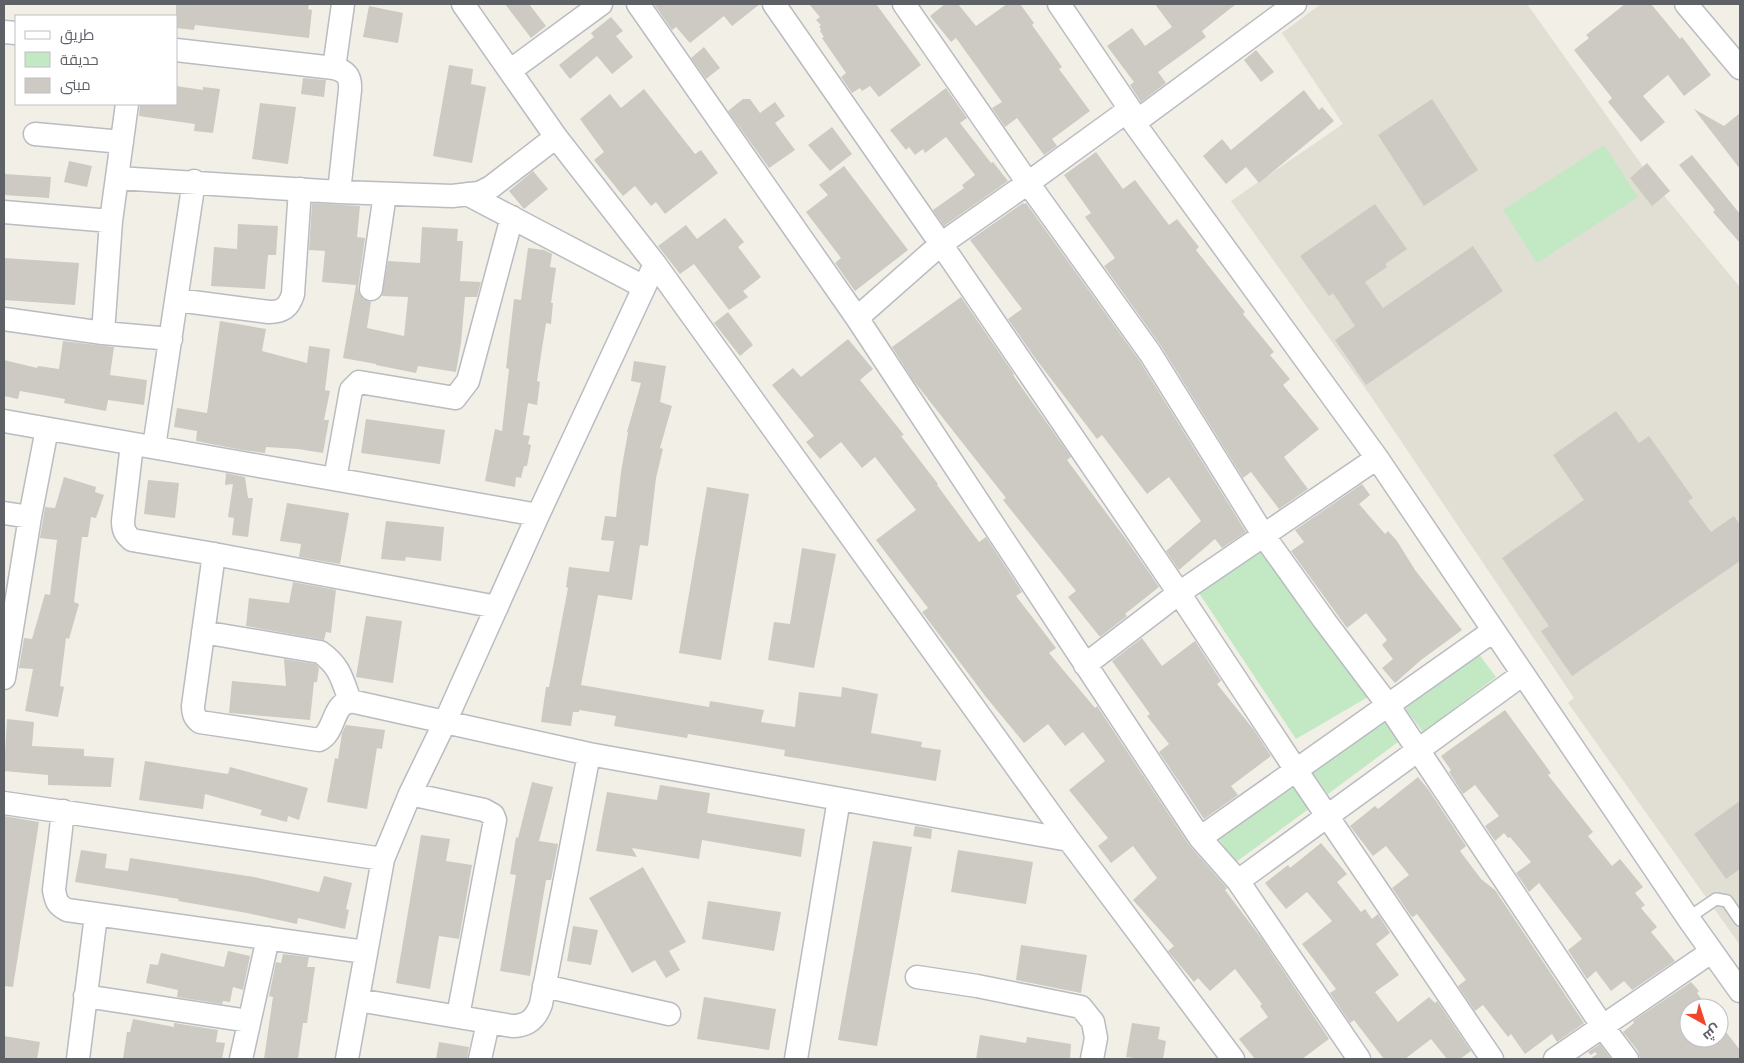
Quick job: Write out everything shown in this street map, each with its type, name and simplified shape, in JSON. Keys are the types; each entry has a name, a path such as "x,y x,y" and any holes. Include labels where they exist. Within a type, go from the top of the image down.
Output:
{"street":[{"path":"334,68 343,4"},
{"path":"463,4 511,70 556,137 654,264 1069,840 1233,1059"},
{"path":"511,70 601,4"},
{"path":"638,4 857,318 1200,838 1238,881 1359,1059"},
{"path":"774,4 941,244 1179,593 1296,770 1492,1059"},
{"path":"904,4 1028,184 1150,353 1264,536 1388,705 1603,1027 1627,1059"},
{"path":"1059,4 1132,116 1377,458 1711,952 1740,991"},
{"path":"857,318 941,244 1295,4"},
{"path":"1686,4 1740,68"},
{"path":"178,50 334,68 341,70 347,75 350,82 339,192"},
{"path":"103,333 111,221 127,105"},
{"path":"35,134 122,142"},
{"path":"118,178 194,181 339,192 452,196 479,193 491,187 556,137"},
{"path":"154,448 194,181"},
{"path":"177,300 269,312 278,312 286,308 291,302 293,294 300,189"},
{"path":"371,289 385,194"},
{"path":"467,194 644,287"},
{"path":"4,212 111,221"},
{"path":"335,479 351,390 359,382 456,398 468,381 512,218"},
{"path":"347,1059 365,952 384,859 410,794 445,722 654,264"},
{"path":"4,319 103,333 170,339"},
{"path":"4,421 538,515"},
{"path":"4,678 30,517 47,428"},
{"path":"132,444 123,529 132,540 497,607"},
{"path":"1085,665 1179,593 1377,458"},
{"path":"4,512 30,517"},
{"path":"214,554 193,706 193,712 200,722 318,740 327,735 341,706 350,701 589,754 1069,840"},
{"path":"1200,838 1493,631"},
{"path":"203,632 320,652 332,661 340,674 350,701"},
{"path":"1238,881 1522,674"},
{"path":"358,1000 512,1026 522,1026 538,1014 589,754"},
{"path":"410,794 484,810 493,815 495,820 458,1016"},
{"path":"796,1059 839,799"},
{"path":"4,803 384,859"},
{"path":"64,811 54,890 56,901 67,910 365,952"},
{"path":"78,1059 96,915"},
{"path":"241,1059 268,938"},
{"path":"1555,1059 1711,952"},
{"path":"917,977 977,986 1081,1007 1093,1022 1096,1038 1092,1059"},
{"path":"544,986 669,1014"},
{"path":"85,996 249,1021"},
{"path":"480,1059 488,1023"}],"lane":[{"path":"1688,918 1716,899 1727,901 1740,920"}],"shaded area":[{"path":"1321,4 1527,4 1661,192 1740,287 1740,945 1568,703 1574,698 1370,395 1231,201 1343,124 1282,33"}],"green space":[{"path":"1604,145 1638,197 1537,263 1503,210"},
{"path":"1262,543 1368,697 1296,739 1197,590"},
{"path":"1475,649 1496,677 1423,732 1401,703"},
{"path":"1380,711 1402,739 1328,794 1307,765"},
{"path":"1288,779 1310,808 1236,862 1214,833"}],"building":[{"path":"176,4 309,4 308,9 312,10 309,38 195,25 194,30 178,28 178,15 176,15"},
{"path":"505,4 529,4 546,26 531,38"},
{"path":"654,4 760,4 732,26 724,16 690,43 676,27 672,30"},
{"path":"809,4 876,4 921,65 879,97 870,86 862,91 860,88 852,93 841,77 846,73 822,38 824,37 819,27 821,25 816,20 820,17"},
{"path":"945,4 958,4 976,26 1007,4 1020,4 1034,23 1032,25 1062,67 1059,69 1090,111 1052,139 1057,146 1044,155 1017,118 1005,127 992,108 1002,102 956,38 951,42 930,16"},
{"path":"1155,4 1236,4 1202,31 1206,37 1158,72 1166,83 1141,102 1130,85 1134,82 1107,46 1132,28 1145,46 1172,27"},
{"path":"1625,4 1651,4 1680,39 1682,37 1711,75 1684,96 1668,75 1643,96 1665,122 1641,142 1608,102 1612,98 1574,50 1589,38 1586,35"},
{"path":"369,6 403,13 398,43 363,37"},
{"path":"611,17 623,31 616,36 633,57 612,74 597,56 570,79 559,65 594,37 591,33"},
{"path":"704,47 720,68 706,79 691,58"},
{"path":"1256,50 1274,72 1261,82 1244,60"},
{"path":"449,65 473,69 471,84 486,87 472,163 433,156"},
{"path":"303,78 326,80 324,97 301,94"},
{"path":"178,86 203,90 203,87 220,89 213,133 194,131 195,124 139,116 140,105 178,105"},
{"path":"946,88 967,118 960,123 991,163 993,162 1008,181 944,226 933,210 964,188 962,185 975,175 946,137 925,153 923,149 915,155 909,147 906,150 890,130"},
{"path":"644,89 695,154 701,150 718,173 665,214 656,202 651,206 635,186 623,196 594,160 604,152 580,119 610,94 621,108"},
{"path":"1304,90 1319,110 1322,107 1334,121 1259,183 1246,167 1226,184 1203,156 1222,139 1231,150"},
{"path":"743,99 750,99 760,113 775,102 785,116 775,123 795,150 769,168 728,111"},
{"path":"1432,99 1478,170 1424,206 1378,135"},
{"path":"260,103 296,107 288,164 252,159"},
{"path":"1694,109 1724,126 1740,113 1740,169"},
{"path":"832,127 852,154 830,171 808,145"},
{"path":"1096,152 1123,189 1135,180 1169,225 1177,219 1199,247 1196,250 1245,312 1243,314 1274,352 1270,355 1290,379 1283,385 1319,429 1284,457 1308,489 1279,509 1251,472 1243,478 1161,346 1104,266 1115,258 1085,217 1091,213 1064,175"},
{"path":"1692,155 1740,214 1740,243 1713,212 1715,210 1679,165"},
{"path":"69,161 92,166 87,187 64,182"},
{"path":"1647,163 1670,191 1652,206 1630,178"},
{"path":"844,166 908,250 855,291 835,263 841,258 806,212 828,195 819,185"},
{"path":"533,171 548,189 524,209 509,191"},
{"path":"4,174 51,177 49,198 4,195"},
{"path":"312,203 360,206 357,237 365,238 358,288 363,299 371,302 367,328 404,336 408,297 382,296 388,261 420,263 422,227 458,229 457,241 463,241 460,281 481,282 477,297 465,297 461,343 456,372 418,366 416,373 343,358 356,285 322,282 325,251 309,250"},
{"path":"1023,203 1026,203 1139,360 1246,532 1222,548 1215,539 1179,570 1166,551 1201,521 1169,477 1147,494 1102,435 1097,439 1035,358 1008,319 1022,309 970,240"},
{"path":"1375,204 1407,249 1385,264 1387,267 1365,282 1383,308 1473,246 1503,291 1366,385 1335,340 1355,326 1333,293 1329,296 1300,256"},
{"path":"725,218 744,242 738,247 761,277 743,291 748,297 729,310 694,264 680,274 658,246 686,225 697,239"},
{"path":"238,224 278,226 276,255 268,255 265,289 211,286 214,247 237,249"},
{"path":"528,248 544,250 552,254 550,267 556,268 551,303 553,303 551,324 546,323 537,381 540,382 537,405 528,403 523,435 530,436 528,444 531,445 527,466 524,466 521,478 516,477 515,487 485,481 495,429 502,431 509,369 506,368 514,299 521,300"},
{"path":"4,258 79,263 75,305 4,300"},
{"path":"961,297 1071,457 1067,460 1159,587 1100,637 1068,597 1076,591 1003,500 1006,498 913,380 892,347"},
{"path":"728,312 753,345 740,356 714,323"},
{"path":"220,321 266,329 262,351 307,363 309,346 330,349 325,390 330,391 324,420 329,420 323,453 266,447 265,453 242,450 196,441 197,431 174,427 177,408 207,413"},
{"path":"848,339 873,369 860,380 904,435 901,436 979,542 986,537 1022,592 1016,596 1056,648 1049,653 1095,708 1097,706 1189,845 1227,888 1225,890 1262,939 1329,1039 1302,1059 1255,1059 1239,1039 1268,1017 1260,1006 1262,1004 1235,969 1210,991 1198,978 1194,982 1168,951 1174,946 1133,900 1157,878 1133,846 1111,863 1098,846 1108,838 1069,790 1105,761 1083,732 1065,746 1048,724 1024,743 986,697 922,612 928,608 876,540 916,510 875,457 862,468 841,442 820,459 806,442 814,436 772,385 793,368 801,377"},
{"path":"63,341 114,347 110,375 147,380 144,405 108,400 106,411 64,403 65,399 20,391 18,399 4,396 4,360 37,368 38,366 59,369"},
{"path":"634,361 666,366 660,402 672,406 660,448 663,449 656,478 648,546 640,545 632,600 598,595 581,685 709,707 710,701 764,710 761,722 795,727 799,692 841,697 842,687 878,694 871,733 922,742 921,747 941,750 936,781 784,756 785,750 688,734 687,738 614,726 616,716 579,710 579,712 573,712 571,726 541,722 546,687 549,687 568,588 566,587 569,567 609,572 614,541 601,540 605,516 616,517 627,432 641,383 631,381"},
{"path":"1616,411 1639,443 1649,436 1693,498 1688,501 1711,532 1734,516 1740,525 1740,561 1572,676 1541,631 1549,626 1502,558 1584,500 1553,455"},
{"path":"366,419 445,430 440,464 361,453"},
{"path":"226,473 245,477 248,498 253,498 248,537 232,535 234,518 228,517 233,484 225,485"},
{"path":"64,477 96,487 95,492 104,495 96,518 91,517 88,537 82,537 74,602 79,604 69,639 66,638 60,686 64,687 58,717 25,711 33,669 19,668 24,638 32,639 45,594 50,595 57,540 40,538 45,507 55,508"},
{"path":"148,480 179,483 175,518 144,514"},
{"path":"1362,484 1370,495 1359,504 1385,534 1388,531 1397,541 1415,570 1462,630 1421,660 1395,683 1382,668 1393,659 1382,645 1387,640 1366,613 1347,628 1291,551 1304,542 1295,530"},
{"path":"707,487 749,494 721,660 679,653"},
{"path":"287,503 349,513 340,564 299,557 301,544 280,541"},
{"path":"386,521 444,527 441,561 406,557 405,561 381,559"},
{"path":"802,548 836,554 814,668 768,660 774,622 790,624"},
{"path":"293,582 336,590 331,633 326,632 324,640 246,626 249,598 289,603"},
{"path":"366,616 402,621 393,683 356,677"},
{"path":"1142,638 1162,666 1195,641 1221,681 1217,684 1254,730 1271,756 1231,786 1238,795 1204,819 1159,752 1169,744 1147,716 1150,714 1112,661"},
{"path":"284,659 315,664 319,668 317,682 314,682 310,720 229,713 232,681 286,686"},
{"path":"1505,710 1551,773 1548,775 1593,832 1588,836 1612,866 1620,859 1643,887 1635,893 1645,905 1641,908 1657,927 1651,932 1675,961 1632,990 1624,981 1611,991 1596,971 1587,979 1568,950 1582,939 1539,883 1529,892 1516,873 1531,862 1510,837 1508,838 1504,833 1495,841 1485,826 1499,816 1475,785 1463,794 1449,772 1451,770 1441,756"},
{"path":"7,719 34,722 32,746 84,749 84,756 114,758 111,787 48,785 48,775 4,771"},
{"path":"346,725 385,730 382,749 377,748 367,809 327,802 335,758 338,759 342,733"},
{"path":"145,761 228,774 230,767 308,788 299,820 288,816 287,822 260,815 262,810 205,794 203,809 139,800"},
{"path":"1418,777 1466,846 1460,851 1481,879 1495,890 1584,1023 1557,1042 1552,1034 1525,1054 1511,1034 1508,1037 1483,1005 1475,1011 1458,986 1466,980 1417,914 1413,917 1411,916 1392,888 1409,875 1386,846 1373,856 1350,826 1375,806 1378,809"},
{"path":"532,782 553,787 539,841 558,844 551,880 546,880 530,976 500,971 516,875 510,874 516,837 518,838"},
{"path":"660,785 710,793 707,813 805,829 801,857 702,840 699,859 632,848 637,857 596,851 607,792 657,800"},
{"path":"1740,801 1740,869 1726,879 1694,834"},
{"path":"4,816 39,822 13,987 4,986"},
{"path":"915,826 932,829 931,839 913,836"},
{"path":"421,835 450,839 446,861 472,865 459,939 439,936 430,989 396,983"},
{"path":"873,841 912,847 877,1046 838,1040"},
{"path":"1321,843 1347,874 1337,882 1361,912 1365,909 1372,919 1378,914 1390,933 1376,944 1399,975 1375,992 1398,1022 1429,997 1435,1003 1437,1001 1471,1051 1460,1059 1447,1059 1431,1039 1405,1059 1384,1059 1354,1020 1350,1023 1330,993 1336,989 1302,944 1332,921 1307,892 1286,909 1265,883 1288,865 1290,868"},
{"path":"81,850 107,854 105,868 128,871 130,858 254,877 319,892 324,876 352,883 346,909 349,910 345,929 298,918 297,924 178,901 179,899 75,882"},
{"path":"958,850 1033,862 1026,904 951,892"},
{"path":"643,867 686,942 669,951 680,970 666,978 655,960 632,973 589,898"},
{"path":"708,901 781,912 774,951 702,939"},
{"path":"573,926 598,930 591,965 567,961"},
{"path":"1021,945 1087,955 1081,993 1016,980"},
{"path":"228,951 250,956 243,990 233,987 230,1002 223,1001 222,1004 177,997 178,990 146,983 150,964 158,965 161,953 224,967"},
{"path":"283,954 309,957 307,967 315,967 307,1023 303,1023 298,1059 264,1059 273,997 269,996 276,962 281,963"},
{"path":"1691,982 1699,991 1697,993 1701,998 1679,998 1679,1048 1729,1048 1729,1036 1740,1050 1740,1059 1640,1059 1638,1051 1623,1032 1634,1023 1633,1021"},
{"path":"704,997 776,1009 769,1050 697,1039"},
{"path":"133,1019 174,1027 174,1023 218,1030 216,1042 225,1043 222,1059 123,1059 127,1032 130,1032"},
{"path":"1132,1023 1160,1027 1158,1039 1166,1041 1163,1059 1126,1057"},
{"path":"980,1035 1026,1043 1027,1037 1071,1044 1070,1059 976,1059"},
{"path":"4,1036 40,1042 37,1059 4,1059"},
{"path":"439,1042 469,1047 467,1059 436,1059"},
{"path":"1600,1044 1611,1059 1590,1059 1597,1054 1595,1052 1591,1055 1588,1052"}]}
